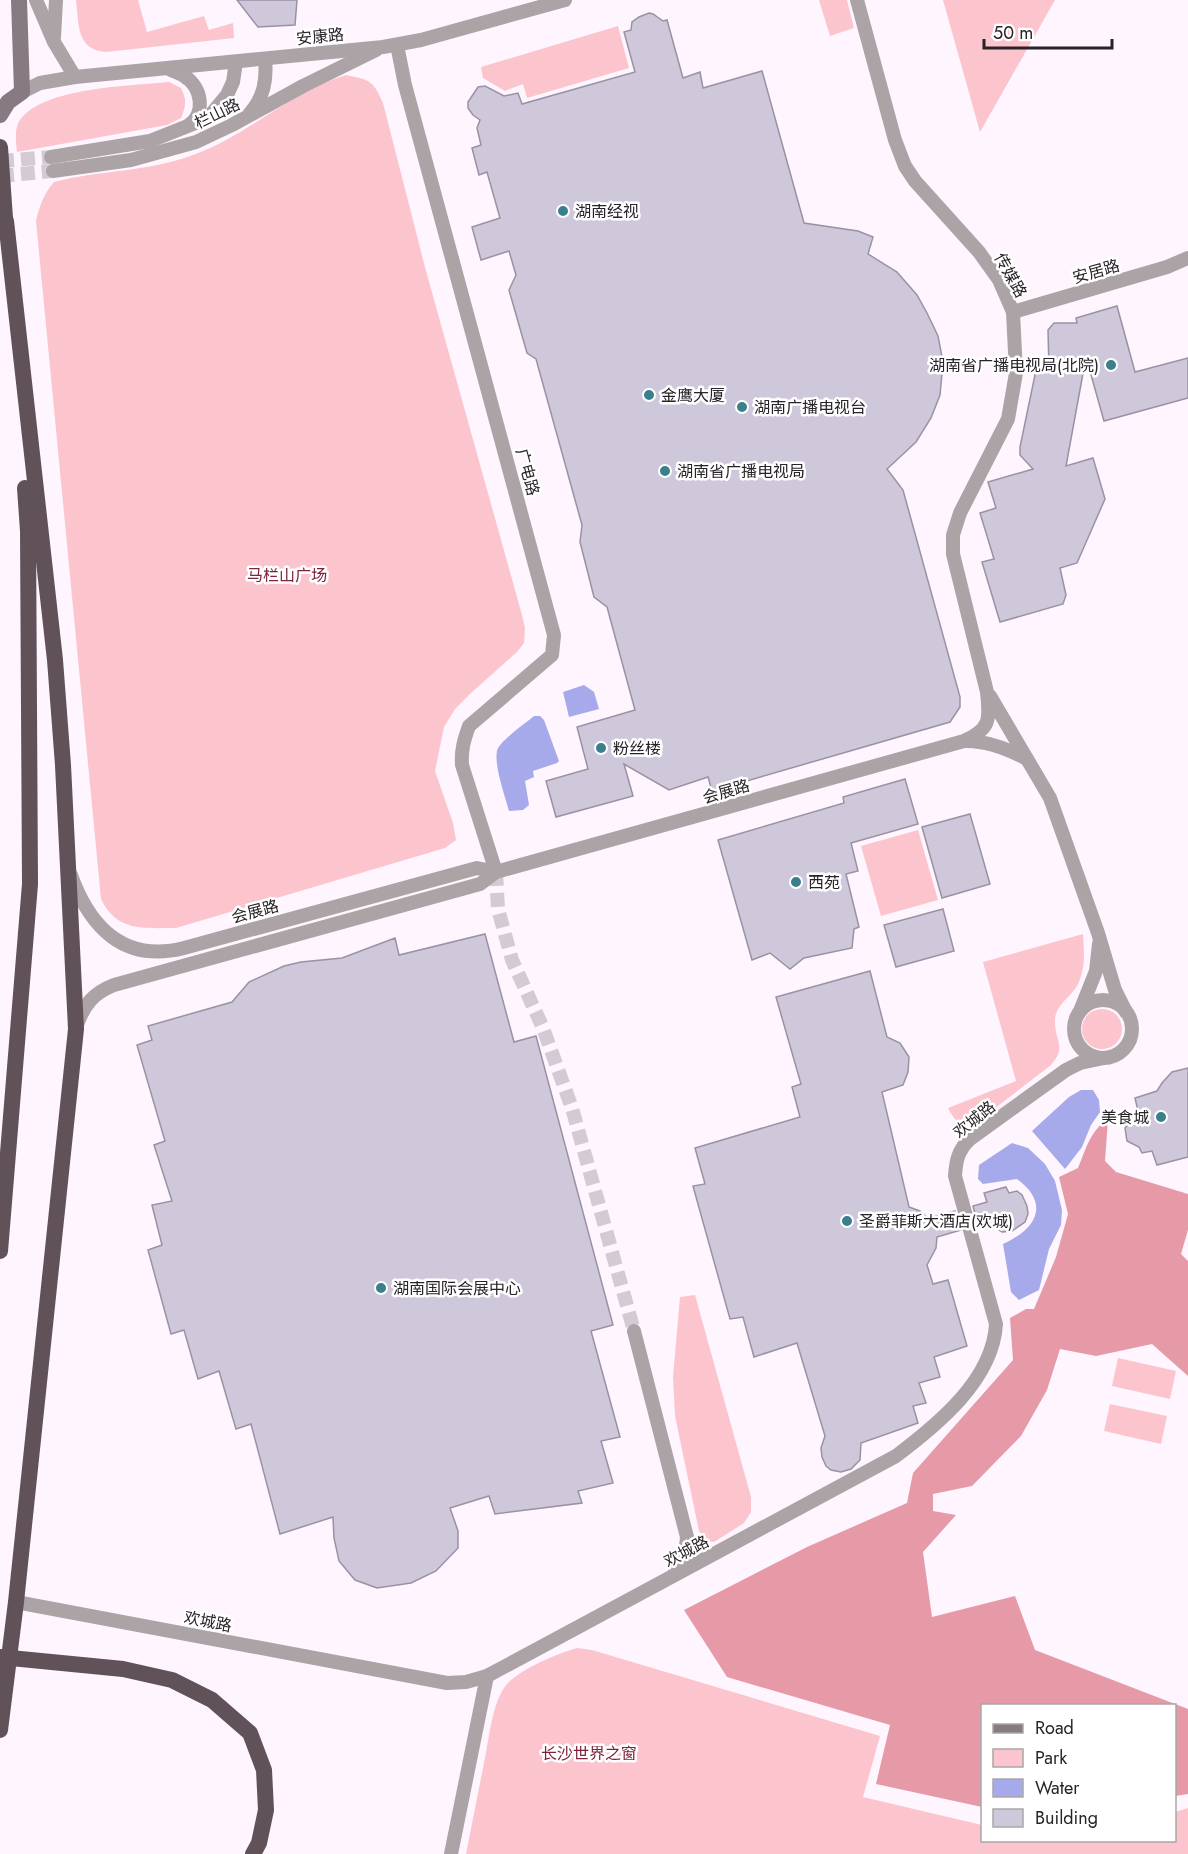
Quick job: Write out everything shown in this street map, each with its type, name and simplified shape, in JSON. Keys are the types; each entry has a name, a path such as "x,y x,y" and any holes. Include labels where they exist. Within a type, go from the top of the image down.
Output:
{"highway":[{"path":"0,147 28,531 30,884 0,1251"},
{"path":"0,1730 16,1602 76,1029 63,765 55,660 6,221"},
{"path":"0,1657 123,1668 172,1680 212,1700 250,1733 264,1770 266,1810 260,1843 253,1854"}],"main road":[{"path":"0,115 8,102 22,92 19,0"}],"street":[{"path":"36,0 54,42 75,77"},
{"path":"54,42 56,0"},
{"name":"安康路","path":"22,92 40,83 75,77 397,45 565,0"},
{"name":"传媒路","path":"857,0 895,140 905,166 915,182 979,252 999,280 1013,312 1016,373 1008,418 960,513 953,535 953,554 987,692"},
{"name":"广电路","path":"397,45 408,96 555,635 552,655 469,726 463,743 462,765 496,872"},
{"name":"栏山路","path":"236,62 233,82 227,96 208,118 150,141 52,164 131,160 196,142 383,47"},
{"path":"247,117 262,94 266,82 266,59"},
{"path":"169,69 186,76 198,93 199,112 195,120 186,127"},
{"name":"安居路","path":"1013,312 1167,267 1188,258"},
{"path":"964,741 979,734 986,723 990,712 987,692"},
{"path":"987,692 1054,807 1098,933 1115,990 1130,1021 1129,1039 1119,1053 1104,1058 1081,1048 1074,1032"},
{"path":"964,741 979,741 997,746 1027,759"},
{"name":"会展路","path":"76,1029 88,1002 101,990 114,985 480,884 496,872 964,741"},
{"name":"会展路","path":"68,859 79,895 85,908 95,920 119,943 146,951 172,951 184,948 477,868 496,872"},
{"path":"1066,1070 1073,1050 1077,1017 1096,971 1099,950 1098,933"},
{"path":"1077,1017 1088,1004 1096,1001 1113,1002 1126,1012"},
{"name":"欢城路","path":"16,1602 447,1683 466,1682 487,1676 896,1456 946,1414 977,1377 995,1339 996,1324 955,1176 956,1161 962,1146 1066,1070 1080,1063 1104,1058"},
{"path":"634,1331 687,1537 682,1562 672,1576"},
{"path":"451,1854 487,1676"}],"green space":[{"path":"76,0 138,0 147,32 204,16 209,30 233,23 234,38 106,52 96,50 84,41 81,34"},
{"path":"819,0 847,0 854,28 830,36"},
{"path":"943,0 1055,0 980,132"},
{"path":"618,26 629,68 527,98 523,84 505,91 483,78 481,67"},
{"name":"马栏山广场","path":"346,75 370,82 383,103 426,271 522,615 525,628 524,643 455,709 444,727 435,771 453,823 456,840 445,848 176,928 132,926 115,917 107,910 101,899 37,216 45,195 54,182 159,165 193,155 213,147 306,92"},
{"path":"169,82 181,88 185,103 181,118 167,125 17,152 18,123 32,109 48,101 89,90"},
{"path":"918,830 938,900 881,916 861,846"},
{"path":"1083,934 1084,959 1081,978 1055,1016 1055,1029 1059,1044 1056,1059 973,1125 957,1121 948,1108 1016,1081 983,962"},
{"path":"1102,1009 1116,1015 1122,1029 1116,1043 1102,1049 1088,1043 1082,1029 1088,1015"},
{"path":"695,1295 751,1497 751,1512 744,1523 714,1542 705,1540 699,1531 675,1416 673,1377 680,1297"},
{"path":"1118,1358 1176,1371 1170,1399 1112,1386"},
{"path":"1110,1404 1167,1416 1161,1444 1104,1431"},
{"name":"长沙世界之窗","path":"577,1648 592,1650 880,1736 863,1797 981,1825 981,1842 1176,1842 1176,1812 1188,1808 1188,1854 466,1854 498,1700 513,1678 550,1658"}],"shaded area":[{"path":"1108,1119 1105,1161 1116,1172 1188,1194 1188,1230 1181,1254 1188,1261 1188,1376 1152,1344 1096,1356 1060,1349 1047,1390 1021,1436 972,1486 933,1494 933,1511 956,1515 923,1552 932,1617 1015,1596 1035,1650 1175,1704 981,1704 981,1807 876,1784 890,1725 727,1677 684,1610 807,1547 907,1503 913,1473 1013,1360 1010,1318 1026,1309 1034,1309 1056,1257 1068,1214 1059,1177 1078,1168 1086,1147"},
{"path":"1176,1704 1188,1709 1188,1794 1176,1796"}],"water":[{"path":"584,685 594,692 599,709 569,717 563,692"},
{"path":"534,716 540,716 544,720 559,761 533,771 534,777 525,781 529,805 523,810 509,811 498,773 497,751 507,738"},
{"path":"1081,1090 1093,1090 1099,1100 1100,1112 1091,1125 1082,1147 1065,1169 1032,1131 1069,1097"},
{"path":"1012,1143 1028,1148 1045,1164 1055,1181 1062,1210 1061,1225 1049,1249 1039,1290 1019,1300 1011,1292 1003,1244 1024,1231 1031,1223 1036,1207 1034,1198 1028,1188 1017,1179 983,1184 978,1179 979,1165"}],"building":[{"path":"237,0 297,0 295,25 258,27"},
{"name":"湖南广播电视台","path":"649,13 663,21 667,20 683,78 700,72 703,88 762,71 804,223 858,231 873,237 868,254 897,272 917,295 938,336 943,362 940,395 931,418 916,442 887,469 903,490 960,697 960,707 950,722 712,791 708,777 669,790 624,764 633,796 556,817 546,781 588,769 577,727 635,710 607,607 594,597 580,542 582,525 536,359 527,353 509,290 516,275 509,251 481,260 472,227 500,218 487,172 479,175 472,148 481,145 477,128 480,120 468,108 468,102 478,87 485,86 504,96 518,93 522,104 635,72 624,32 631,30 632,22"},
{"path":"1117,306 1135,372 1188,358 1188,398 1104,421 1086,357 1066,466 1093,458 1105,499 1077,563 1060,568 1066,595 1063,604 1000,622 982,562 994,559 980,513 996,508 988,482 1033,469 1020,455 1020,447 1036,370 1049,370 1048,330 1054,323 1077,323 1076,318"},
{"name":"西苑","path":"905,779 918,824 851,843 858,871 846,874 859,927 854,929 852,948 804,958 790,969 770,953 752,960 718,840 844,803 843,797"},
{"path":"970,814 990,884 942,898 922,827"},
{"path":"943,909 954,951 896,967 884,925"},
{"name":"湖南国际会展中心","path":"485,934 514,1042 536,1036 613,1325 591,1331 620,1437 601,1441 613,1483 578,1491 582,1503 495,1514 489,1496 450,1508 458,1531 458,1548 436,1571 411,1583 377,1588 355,1580 339,1561 334,1538 333,1517 280,1534 251,1424 236,1429 219,1371 198,1379 184,1330 171,1334 148,1250 162,1245 152,1205 172,1201 154,1145 165,1141 137,1045 152,1040 148,1026 232,1002 249,982 284,966 342,958 395,938 399,955"},
{"name":"圣爵菲斯大酒店(欢城)","path":"870,971 887,1037 900,1043 909,1057 908,1072 903,1085 882,1092 909,1207 920,1211 928,1218 955,1211 961,1230 937,1237 936,1248 927,1265 933,1284 948,1280 967,1346 934,1357 940,1377 919,1383 926,1403 913,1406 918,1423 861,1443 860,1460 851,1469 841,1472 831,1470 826,1466 822,1457 821,1448 825,1436 797,1343 754,1357 743,1317 730,1319 693,1186 705,1184 695,1148 800,1117 792,1087 801,1084 776,997"},
{"name":"美食城","path":"1188,1068 1188,1157 1157,1165 1152,1151 1142,1153 1139,1147 1127,1141 1125,1128 1134,1118 1132,1114 1138,1111 1135,1098 1157,1091 1172,1072"},
{"path":"1006,1187 1009,1193 1017,1191 1022,1195 1028,1214 1025,1222 1012,1231 1002,1232 996,1228 993,1221 978,1225 973,1206 987,1202 984,1193"}],"tunnel":[{"path":"0,161 51,157"},
{"path":"0,176 53,171"},
{"path":"496,872 498,909 512,960 543,1028 572,1108 634,1331"}],"place":[{"name":"湖南经视","path":"563,211"},
{"name":"湖南省广播电视局(北院)","path":"1111,365"},
{"name":"金鹰大厦","path":"649,395"},
{"name":"湖南广播电视台","path":"742,407"},
{"name":"湖南省广播电视局","path":"665,471"},
{"name":"粉丝楼","path":"601,748"},
{"name":"西苑","path":"796,882"},
{"name":"美食城","path":"1161,1117"},
{"name":"圣爵菲斯大酒店(欢城)","path":"847,1221"},
{"name":"湖南国际会展中心","path":"381,1288"}]}
